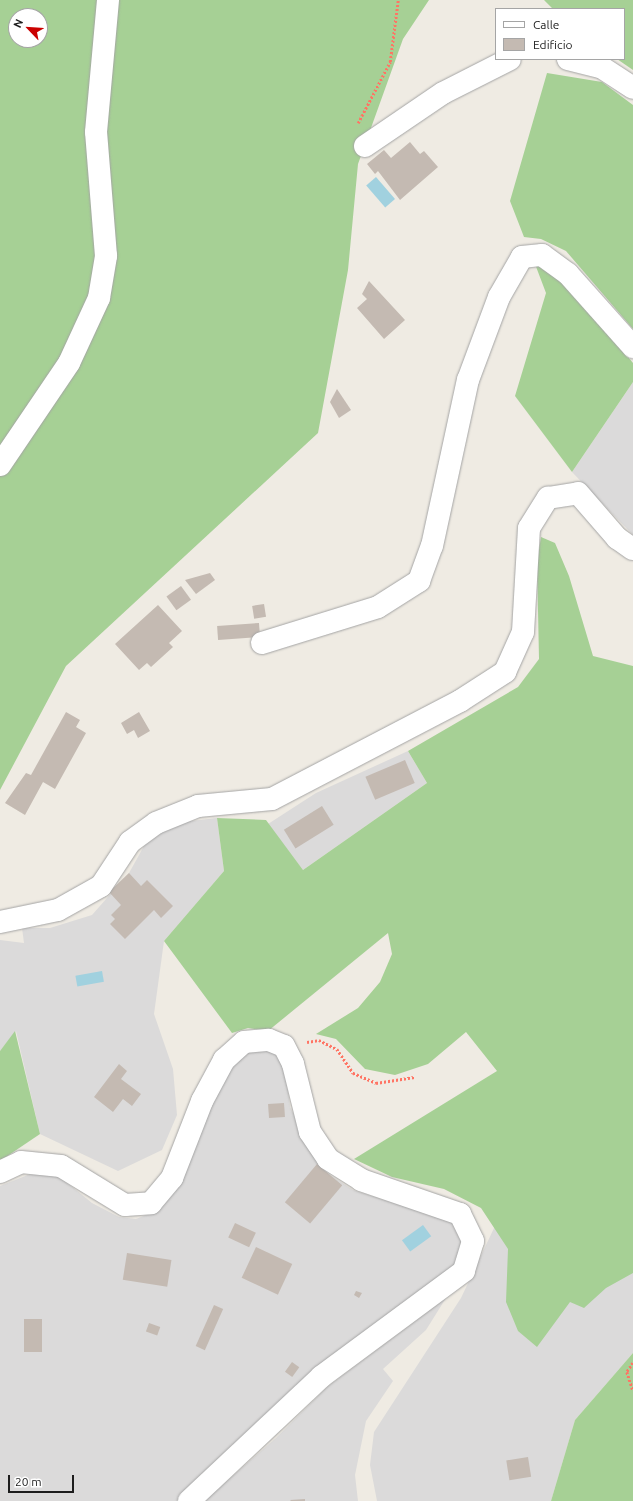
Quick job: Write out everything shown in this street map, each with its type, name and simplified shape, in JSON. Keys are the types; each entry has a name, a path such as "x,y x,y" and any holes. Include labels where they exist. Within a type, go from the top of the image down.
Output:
{"street":[{"path":"0,466 69,363 100,298 106,256 96,132 108,0"},
{"path":"365,146 443,93 508,60"},
{"path":"572,60 601,67 633,88"},
{"path":"262,643 378,608 419,581 432,546 468,380 499,297 522,257 542,255 568,274 633,347"},
{"path":"0,922 58,910 101,886 130,842 156,823 198,806 272,800 460,700 505,672 523,632 529,528 548,498 578,493 617,538 633,550"},
{"path":"0,1172 22,1162 61,1166 125,1204 151,1203 172,1178 202,1101 224,1060 244,1042 269,1040 284,1046 293,1064 310,1132 328,1160 361,1180 460,1214 473,1241 464,1270 321,1377 189,1501"}],"path":[{"path":"365,146 358,124 390,62 398,0"},
{"path":"284,1046 319,1040 337,1049 353,1073 376,1083 415,1077"},
{"path":"633,1364 627,1372 633,1390"}],"shaded area":[{"path":"633,382 633,535 572,472"},
{"path":"408,751 427,783 303,870 268,824 316,793"},
{"path":"217,818 224,871 164,941 154,1014 173,1069 177,1115 162,1150 118,1171 40,1134 16,1031 0,1051 0,940 24,943 22,928 50,928 92,915 129,873 144,846 174,823"},
{"path":"255,1045 284,1058 290,1107 322,1170 353,1190 460,1224 469,1248 462,1262 403,1311 330,1356 262,1427 202,1474 177,1501 0,1501 0,1186 38,1171 55,1173 92,1203 119,1217 136,1219 156,1211 234,1061"},
{"path":"633,1179 633,1353 575,1420 551,1501 377,1501 370,1465 374,1432 461,1298 495,1226"},
{"path":"446,1298 426,1330 383,1369 393,1381 366,1421 355,1475 358,1501 204,1501 276,1438 327,1387"}],"green space":[{"path":"0,0 429,0 403,39 358,164 348,270 318,433 66,666 0,790"},
{"path":"544,0 633,0 633,70 618,60 625,60 625,8 552,8"},
{"path":"547,73 602,82 633,105 633,329 566,251 541,239 524,237 510,201"},
{"path":"535,264 564,279 633,363 633,382 572,472 515,396 546,293"},
{"path":"541,537 555,543 569,576 593,656 633,666 633,1273 606,1288 584,1308 570,1302 537,1347 518,1331 506,1302 508,1249 481,1208 444,1189 392,1177 354,1159 497,1071 466,1032 428,1064 395,1075 365,1069 336,1039 316,1034 358,1008 380,982 392,954 388,933 268,1031 248,1028 232,1033 164,941 224,871 217,818 266,820 303,870 427,783 408,751 518,687 539,659 537,562"},
{"path":"15,1031 40,1134 0,1161 0,1051"},
{"path":"633,1353 633,1501 551,1501 575,1420"}],"water":[{"path":"376,177 395,199 385,207 366,186"},
{"path":"102,971 104,982 77,987 75,976"},
{"path":"423,1225 431,1236 410,1252 402,1240"}],"building":[{"path":"410,142 420,154 424,151 438,167 400,200 378,171 375,174 367,164 384,150 391,158"},
{"path":"369,281 405,320 384,339 357,308 367,299 362,294"},
{"path":"337,389 351,410 339,418 330,402"},
{"path":"210,573 215,580 196,594 185,580"},
{"path":"181,586 191,600 176,610 166,597"},
{"path":"264,604 266,617 254,619 252,606"},
{"path":"158,605 182,631 169,643 173,647 151,667 147,663 139,670 115,644"},
{"path":"259,623 260,637 218,640 217,626"},
{"path":"66,712 80,720 76,727 86,733 55,789 43,782 25,815 5,803 26,773 31,775"},
{"path":"139,712 150,731 138,738 134,730 127,734 121,723"},
{"path":"405,760 415,783 375,800 365,777"},
{"path":"322,806 334,825 295,849 284,830"},
{"path":"129,873 141,886 147,880 173,906 161,918 154,910 125,939 110,924 115,919 111,915 121,905 109,892"},
{"path":"119,1064 127,1071 121,1079 141,1094 132,1106 123,1099 113,1112 94,1097"},
{"path":"284,1103 285,1117 269,1118 268,1104"},
{"path":"317,1164 342,1185 310,1224 285,1202"},
{"path":"235,1223 256,1233 249,1247 228,1238"},
{"path":"256,1247 292,1264 278,1295 242,1278"},
{"path":"127,1253 171,1260 167,1287 123,1280"},
{"path":"356,1291 362,1293 359,1298 354,1295"},
{"path":"214,1305 223,1309 205,1350 196,1346"},
{"path":"24,1319 42,1319 42,1352 24,1352"},
{"path":"149,1323 160,1327 157,1336 146,1331"},
{"path":"292,1362 299,1367 292,1377 285,1372"},
{"path":"528,1457 531,1477 509,1480 506,1460"},
{"path":"305,1499 305,1501 290,1500"}]}
